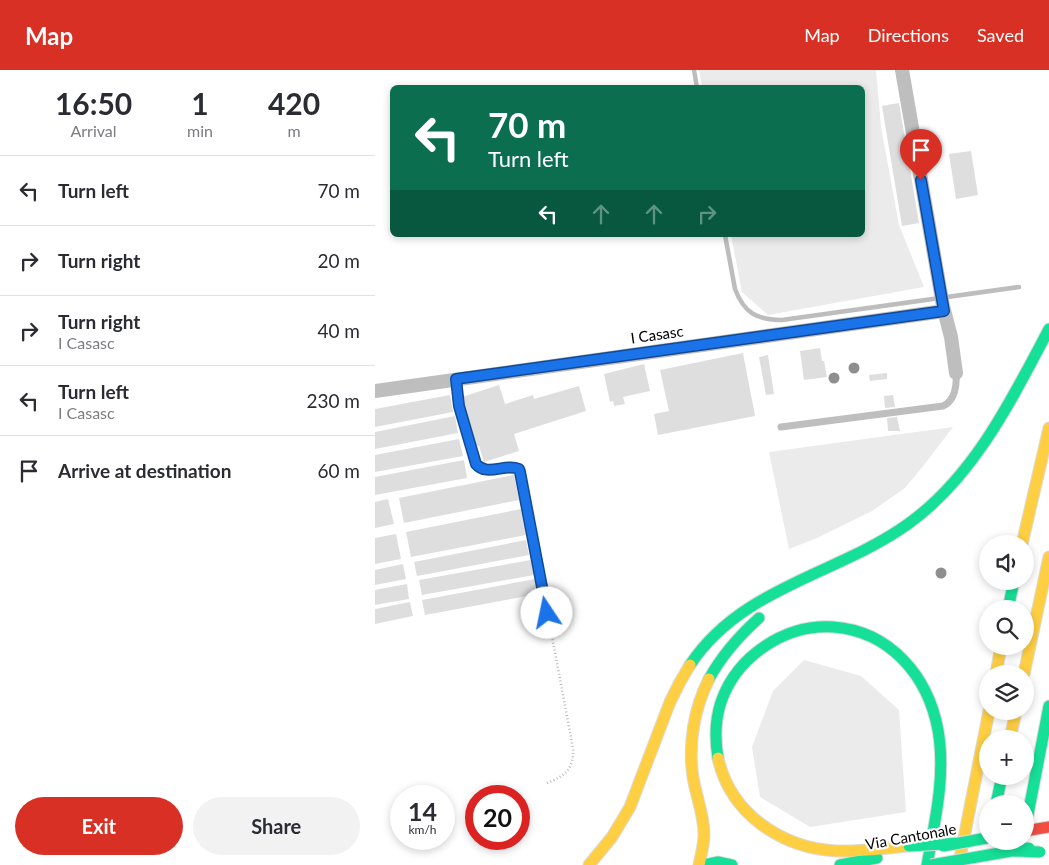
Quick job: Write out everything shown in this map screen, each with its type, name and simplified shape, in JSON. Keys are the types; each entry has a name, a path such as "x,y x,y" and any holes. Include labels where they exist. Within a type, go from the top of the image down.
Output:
{"main road":[{"path":"783,601 847,559 908,524 934,502 960,475 990,434 1028,370 1049,329"},
{"path":"1024,535 1049,428"},
{"path":"1026,665 1049,557"},
{"path":"589,865 620,826 643,774 675,691 705,645 728,623 768,595 847,559"},
{"path":"699,865 704,844 703,824 693,778 691,751 698,704 712,672 730,645 751,624 770,610"},
{"path":"908,849 842,851 807,847 787,840 765,828 748,814 733,796 723,776 717,753 716,732 719,708 726,690 736,674 748,660 765,646 780,637 806,628 849,629 881,642 899,655 911,667 921,682 930,703 935,718 940,752 940,790 927,865"},
{"path":"1032,795 1049,706"},
{"path":"959,865 987,720"},
{"path":"1034,829 1047,827"},
{"name":"Via Cantonale","path":"840,865 908,849 979,841"},
{"name":"Via Cantonale","path":"931,865 1013,851 1045,848"},
{"path":"984,865 986,850"},
{"path":"1018,865 1021,850"},
{"path":"704,865 720,862 733,865"}],"street":[{"path":"902,70 956,373"},
{"name":"I Casasc","path":"375,390 944,309"}],"lane":[{"path":"781,427 943,406 951,402 956,386 956,373"},
{"path":"456,379 459,406 476,464 488,470 513,467 519,469 547,613"}],"path":[{"path":"547,613 574,757 571,766 566,772 547,783"}],"shaded area":[{"path":"699,70 876,70 881,127 899,225 924,287 768,315 742,292 731,237 865,237 865,85 702,85"},
{"path":"953,427 905,488 872,511 817,538 789,549 769,452"},
{"path":"804,660 861,676 899,710 906,812 810,827 760,797 752,747 773,691"}],"building":[{"path":"899,103 919,223 902,226 882,106"},
{"path":"971,151 978,195 956,199 949,154"},
{"path":"820,348 827,377 804,380 800,351"},
{"path":"743,353 755,416 658,435 654,414 669,411 660,370"},
{"path":"768,355 774,394 766,395 759,357"},
{"path":"644,364 650,391 623,397 625,404 614,406 613,401 610,402 604,374"},
{"path":"887,373 887,379 870,381 869,375"},
{"path":"499,385 505,404 533,395 534,399 579,386 586,411 514,434 519,451 484,462 479,446 477,446 462,397"},
{"path":"450,395 453,412 375,427 375,409"},
{"path":"893,395 895,407 885,408 884,396"},
{"path":"455,416 458,433 375,449 375,432"},
{"path":"897,417 900,431 888,431 887,418"},
{"path":"459,439 463,456 375,472 375,455"},
{"path":"464,460 467,478 375,495 375,477"},
{"path":"514,475 519,500 404,523 399,498"},
{"path":"388,499 394,524 375,528 375,502"},
{"path":"521,509 526,535 411,557 406,532"},
{"path":"396,534 401,559 375,564 375,538"},
{"path":"526,540 529,555 417,576 414,562"},
{"path":"531,560 534,575 422,595 419,580"},
{"path":"403,564 406,579 375,585 375,570"},
{"path":"535,579 538,594 425,615 422,600"},
{"path":"407,584 409,599 375,605 375,590"},
{"path":"410,602 413,616 375,624 375,609"}],"waterway":[{"path":"694,70 696,85"},
{"path":"725,237 735,289 747,309 765,319 782,320 1019,287"}],"traffic: fast":[{"path":"690,665 711,639 736,617 792,584 880,542 908,524 931,505 953,484 989,435 1006,409 1049,329"},
{"path":"1010,600 1012,590"},
{"path":"709,679 731,646 759,618"},
{"path":"718,758 716,730 721,702 728,685 751,657 781,637 815,627 853,630 872,637 889,647 915,675 933,710 938,730 941,764 939,798 927,865"},
{"path":"1032,795 1049,706"},
{"path":"998,795 1000,785"},
{"path":"943,846 979,839"},
{"path":"909,846 960,843"},
{"path":"931,865 1017,850"},
{"path":"1013,851 1040,852"},
{"path":"840,865 877,858"},
{"path":"704,865 718,862 732,865"}],"traffic: slow":[{"path":"1024,535 1049,428"},
{"path":"1026,665 1049,557"},
{"path":"998,665 999,655"},
{"path":"589,865 612,837 630,807 670,702 690,665"},
{"path":"699,865 704,827 693,777 691,752 696,714 709,679"},
{"path":"959,863 987,720"},
{"path":"1012,730 1014,720"},
{"path":"718,758 724,778 746,811 778,835 796,843 836,851 909,846"}],"traffic: jam":[{"path":"1034,830 1049,827"}],"route":[{"path":"547,613 519,469 513,467 488,470 476,464 459,406 456,379 944,311 921,180"}]}
